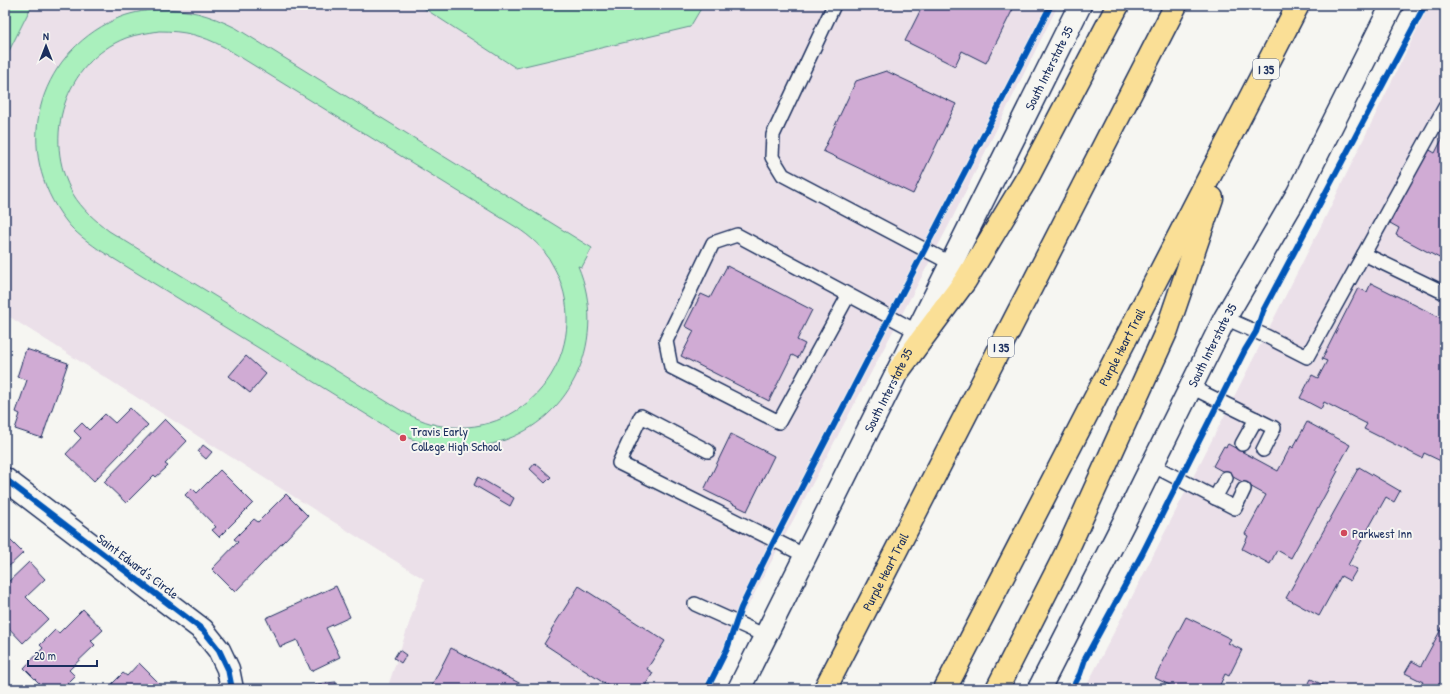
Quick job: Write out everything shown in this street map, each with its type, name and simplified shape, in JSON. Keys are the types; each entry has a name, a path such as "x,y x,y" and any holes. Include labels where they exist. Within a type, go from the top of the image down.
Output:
{"highway":[{"path":"899,370 965,281 1030,175 1118,5"},
{"name":"Purple Heart Trail","path":"825,689 1176,5"},
{"name":"Purple Heart Trail","path":"945,689 1234,132 1298,5"},
{"path":"997,689 1066,555 1167,330 1234,132"}],"main road":[{"name":"South Interstate 35","path":"739,689 1080,5"},
{"name":"South Interstate 35","path":"1039,689 1225,318 1298,193 1392,5"},
{"name":"Saint Edward's Circle","path":"5,479 203,630 219,650 228,669 232,689"}],"lane":[{"path":"834,5 773,135 772,157 783,175 952,264"},
{"path":"1225,318 1268,337 1307,357 1445,106"},
{"path":"848,296 779,422 671,367 666,341 713,243 737,236 918,332"},
{"path":"1364,254 1445,293"},
{"path":"1191,386 1274,428 1263,450"},
{"path":"708,451 641,416 619,463 806,556"},
{"path":"1242,444 1256,419"},
{"path":"1152,465 1235,508 1244,489"},
{"path":"1216,498 1226,478"},
{"path":"695,604 766,636"}],"shaded area":[{"name":"Travis Early College High School","path":"32,5 1058,5 949,225 704,689 387,689 424,579 5,314 5,59"},
{"path":"1429,5 1445,5 1445,674 1437,689 1085,689 1324,220"}],"green space":[{"path":"5,5 32,5 5,59"},
{"path":"419,5 703,5 690,27 516,68"},
{"path":"157,9 198,13 236,28 592,248 582,267 578,266 586,293 589,320 586,347 578,372 565,395 547,415 525,431 499,442 480,447 461,449 448,448 433,446 411,439 390,429 98,249 73,229 66,221 49,194 40,165 37,136 40,108 50,81 66,56 88,35 121,17 136,12","holes":["159,31 193,34 224,47 516,227 537,243 552,264 564,293 567,322 562,350 551,376 533,398 510,415 482,425 451,427 432,424 419,419 402,411 109,231 80,205 73,194 64,172 59,149 60,126 65,104 74,83 87,65 105,49 126,38"]}],"building":[{"path":"923,5 1015,5 986,63 962,51 955,66 905,41"},
{"path":"886,71 956,104 913,194 823,151 856,81"},
{"path":"1445,133 1445,261 1396,235 1399,228 1390,223 1428,149 1435,153"},
{"path":"727,266 812,310 797,340 805,344 798,358 792,355 769,401 681,356 694,331 685,326 701,294 710,298"},
{"path":"1371,283 1445,320 1445,463 1424,453 1422,458 1364,429 1367,424 1324,402 1321,409 1300,398 1312,375 1318,378 1327,361 1322,359 1358,288 1367,292"},
{"path":"26,349 68,363 42,438 15,429 20,414 16,412 27,380 17,377"},
{"path":"246,356 266,374 250,393 229,376"},
{"path":"130,408 148,425 94,481 66,454 81,438 74,431 82,423 89,430 105,414 115,423"},
{"path":"165,419 187,441 165,464 168,466 156,477 154,475 126,503 104,482"},
{"path":"1307,422 1350,445 1336,470 1338,471 1291,558 1277,550 1270,564 1242,549 1248,536 1245,534 1266,495 1213,466 1224,446 1226,447 1228,444 1278,471 1291,446 1293,448"},
{"path":"731,434 774,456 747,511 704,490"},
{"path":"203,445 212,452 206,459 198,452"},
{"path":"535,463 551,477 545,483 530,469"},
{"name":"Parkwest Inn","path":"1359,467 1400,491 1394,502 1386,497 1348,565 1357,569 1350,581 1341,576 1319,616 1286,598"},
{"path":"220,470 253,503 219,537 212,530 216,527 185,495 192,488 197,493"},
{"path":"478,477 514,498 510,506 474,485"},
{"path":"286,494 308,516 235,592 212,569 238,542 234,539 254,519 258,522"},
{"path":"5,535 23,553 5,570"},
{"path":"29,562 45,579 26,597 48,619 23,643 5,624 5,585"},
{"path":"336,586 350,617 326,628 340,657 311,671 297,640 280,647 266,618"},
{"path":"579,586 665,641 647,669 653,673 643,689 635,686 633,689 613,689 544,644 552,631 551,630"},
{"path":"83,609 103,630 91,641 95,645 69,670 75,676 62,689 45,689 24,668 43,648 40,645 55,630 59,633"},
{"path":"1186,617 1231,639 1228,643 1242,650 1229,676 1225,674 1218,689 1178,689 1155,678"},
{"path":"1445,622 1445,679 1440,688 1442,689 1419,689 1423,682 1405,673 1412,661 1421,666"},
{"path":"451,648 525,686 523,689 430,689"},
{"path":"399,650 406,655 401,663 394,658"},
{"path":"139,663 160,684 154,689 107,689 123,673 127,676"},
{"path":"1311,679 1331,689 1306,689"},
{"path":"336,682 336,689 316,689 315,684"}],"cycle path":[{"path":"707,689 727,649 741,608 774,541 1051,5"},
{"path":"1072,689 1080,674 1085,659 1142,554 1245,350 1256,332 1263,311 1425,5"},
{"path":"5,479 203,630 219,650 228,669 232,689"}],"place":[{"name":"Travis Early College High School","path":"403,438"},
{"name":"Parkwest Inn","path":"1344,533"}]}
